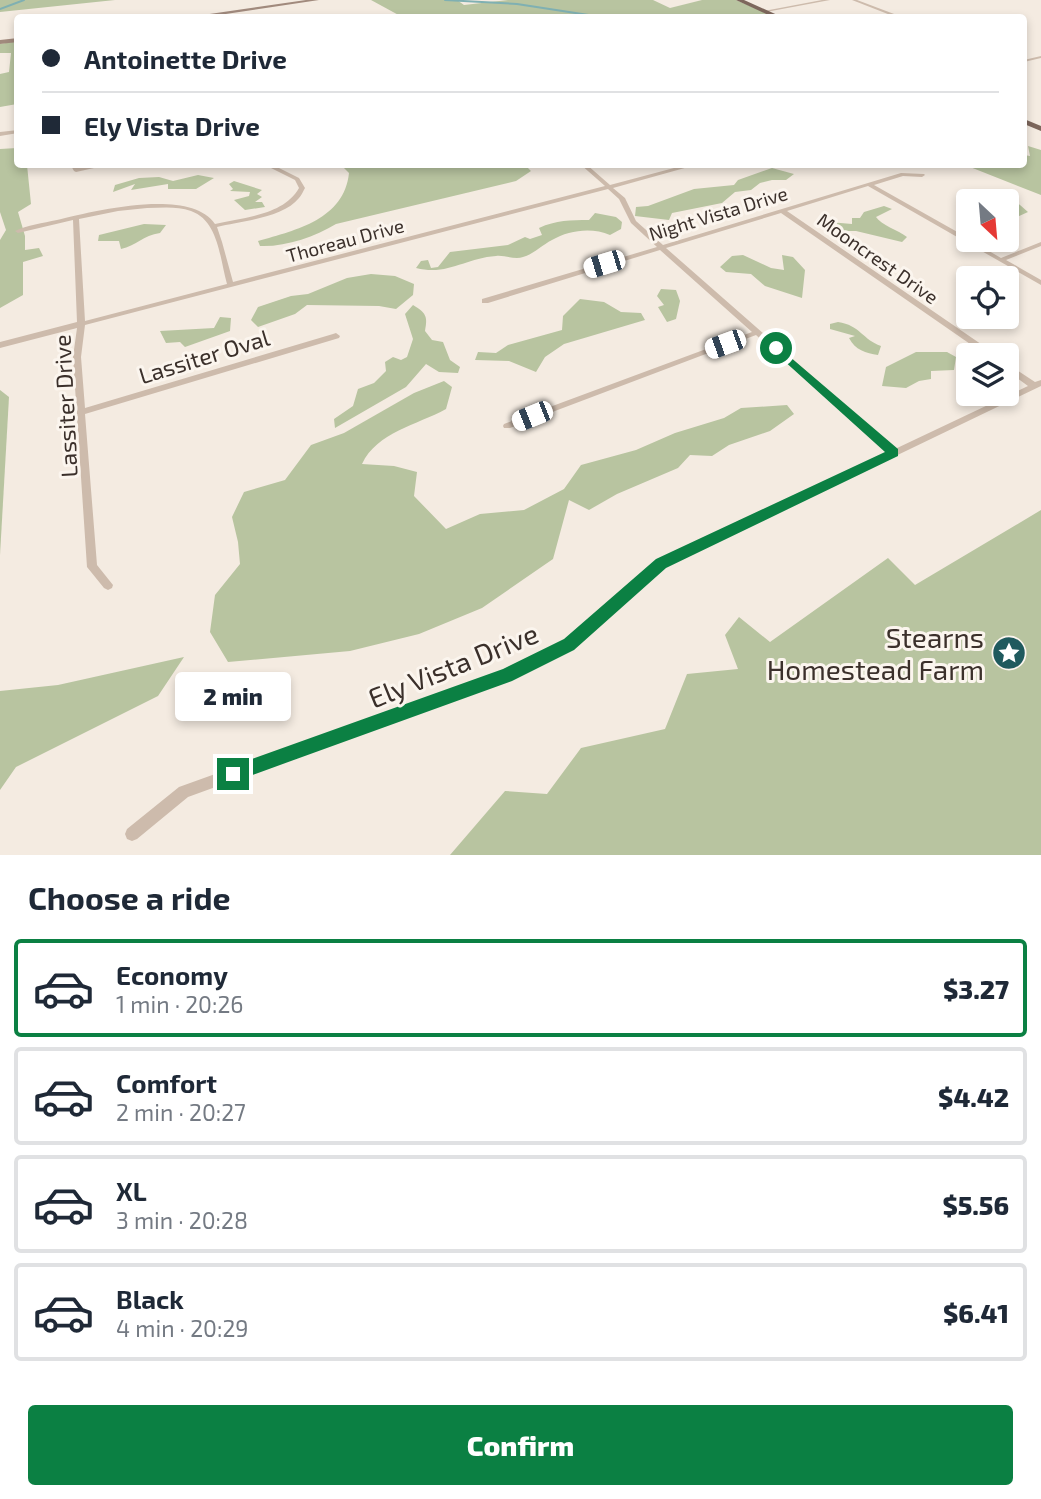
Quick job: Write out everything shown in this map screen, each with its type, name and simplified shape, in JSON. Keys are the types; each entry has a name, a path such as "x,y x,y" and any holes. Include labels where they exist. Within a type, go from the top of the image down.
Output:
{"main road":[{"path":"214,14 317,0"},
{"path":"739,0 772,14"}],"street":[{"path":"766,11 828,0"},
{"path":"854,0 892,14"},
{"path":"213,226 282,209 295,202 302,188 297,179 274,168"},
{"path":"587,168 625,203 633,222 894,453"},
{"name":"Thoreau Drive","path":"0,345 682,168"},
{"name":"Night Vista Drive","path":"485,301 868,184 903,174 922,175"},
{"path":"868,184 1041,283"},
{"path":"18,231 139,206 171,205 194,209 203,214 213,226 231,286"},
{"name":"Mooncrest Drive","path":"781,211 974,343"},
{"name":"Lassiter Drive","path":"76,219 81,325 78,357 92,567 108,586"},
{"path":"1001,260 1041,244"},
{"path":"508,426 758,332"},
{"name":"Lassiter Oval","path":"83,412 336,336"},
{"path":"1019,374 1038,385"},
{"name":"Ely Vista Drive","path":"132,834 184,792 506,676 569,645 661,564 1038,385"}],"green space":[{"path":"0,0 115,0 0,12"},
{"path":"371,0 457,0 464,5 508,0 653,0 670,8 702,0 736,0 769,14 397,14"},
{"path":"14,42 14,105 0,107 0,74 9,72 11,53 0,53 0,44"},
{"path":"1028,146 1041,150 1041,195 973,168 1027,168 1027,156 1030,156"},
{"path":"14,148 14,168 27,168 31,204 18,212 25,236 25,250 39,248 43,256 23,262 23,295 0,308 0,240 6,230 0,212 0,149"},
{"path":"344,168 528,168 531,171 516,181 336,224 290,243 260,246 258,241 303,227 328,212 345,189 349,173"},
{"path":"772,168 794,174 786,180 772,180 760,183 751,190 735,192 722,203 672,213 669,220 635,216 636,207 648,206 694,189 734,185 738,180"},
{"path":"198,175 214,178 196,189 168,189 168,184 131,190 135,184 113,192 115,185 139,178 159,177 173,181"},
{"path":"234,181 262,190 257,194 262,197 255,202 262,202 265,207 245,210 234,200 249,196 250,192 230,191 233,189 229,184"},
{"path":"1019,204 1028,212 1019,216"},
{"path":"884,206 892,209 876,217 907,237 902,242 856,231 835,231 828,227 829,222 852,224 852,218 860,218 864,212"},
{"path":"595,213 616,217 622,222 621,229 610,235 588,230 566,234 520,258 485,257 438,270 416,268 421,261 428,260 431,268 438,267 450,252 508,245 525,237 530,239 542,235 539,228 545,225 589,220"},
{"path":"144,224 166,225 160,233 121,249 119,241 98,241 99,235"},
{"path":"743,255 771,268 784,270 782,255 793,257 805,270 802,298 765,286 751,274 726,272 720,267 732,256"},
{"path":"371,274 395,276 414,284 413,295 396,309 379,306 307,305 295,314 258,327 251,320 258,307 291,296 308,294 347,278"},
{"path":"661,289 676,290 680,301 676,319 667,322 658,307 664,305 657,296"},
{"path":"580,299 604,302 621,312 641,313 645,320 564,344 545,357 536,372 509,361 475,360 478,352 496,353 508,345 562,330 563,316"},
{"path":"413,305 425,315 425,331 432,340 443,342 450,360 460,367 458,373 439,372 426,364 406,387 335,428 334,419 353,406 358,389 374,383 386,371 385,362 393,357 401,360 407,357 413,339 405,314"},
{"path":"220,317 231,318 230,331 185,347 180,342 166,343 160,331 214,328"},
{"path":"838,322 857,329 881,346 878,355 865,352 854,345 849,338 855,336 830,329 830,324"},
{"path":"916,352 947,352 956,357 954,370 931,371 931,379 919,381 906,388 882,386 886,367"},
{"path":"444,381 452,387 446,409 399,430 377,444 362,464 394,466 417,472 414,496 446,529 480,514 524,510 564,489 581,465 636,450 675,433 724,418 741,408 787,405 794,414 770,431 729,445 712,456 690,455 678,468 617,494 589,510 569,500 553,559 482,608 419,634 350,651 228,662 210,632 215,595 240,564 232,517 244,492 285,480 311,445 344,433 414,393"},
{"path":"0,390 9,397 0,555"},
{"path":"1041,510 1041,855 450,855 505,791 547,794 581,748 665,729 687,674 738,669 725,635 739,617 770,642 888,558 915,585"},
{"path":"184,657 158,696 16,767 0,790 0,691 58,685"}],"waterway":[{"path":"0,9 24,0"},
{"path":"445,0 517,4 582,14"}],"place":[{"name":"Stearns Homestead Farm","path":"1009,653"}],"route":[{"path":"233,774 506,676 569,645 661,564 894,453 776,348"}]}
